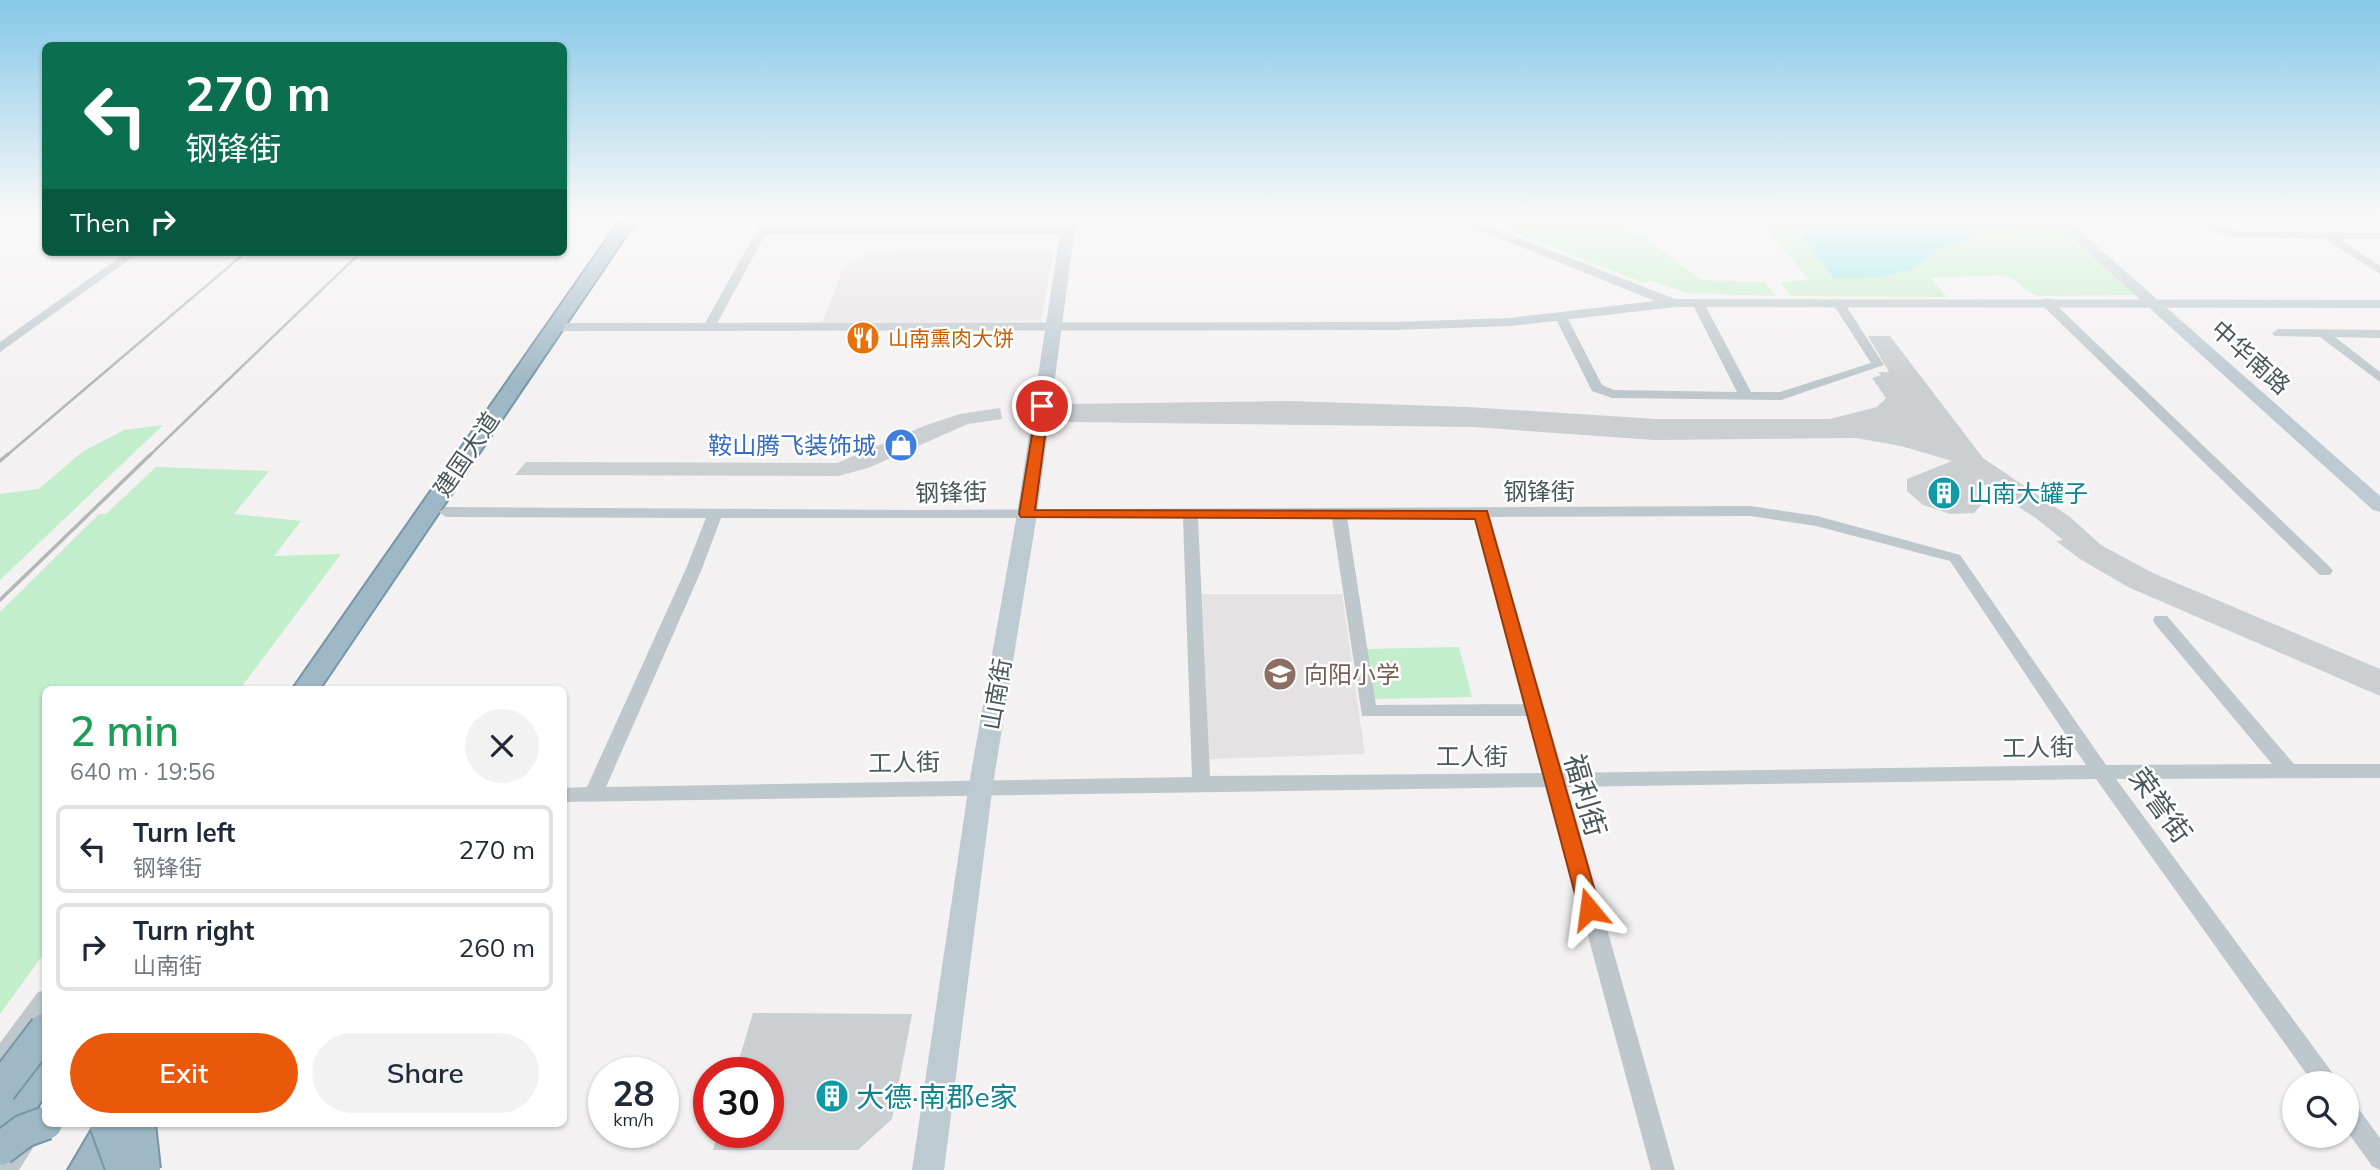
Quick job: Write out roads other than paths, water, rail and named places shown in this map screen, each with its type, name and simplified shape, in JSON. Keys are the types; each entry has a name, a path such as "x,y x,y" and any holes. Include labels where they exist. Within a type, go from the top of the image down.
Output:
{"highway":[{"name":"建国大道","path":"324,686 446,512 595,274"},
{"name":"建国大道","path":"308,686 480,432 603,274"},
{"path":"291,686 422,501 480,432"},
{"path":"2,1073 42,1035"},
{"path":"2,1073 42,1056"},
{"path":"0,1130 42,1070"},
{"path":"0,1149 24,1131 42,1124"},
{"path":"107,1127 122,1170"},
{"path":"87,1170 114,1127"},
{"path":"139,1127 144,1170"}],"main road":[{"name":"山南街","path":"928,1170 981,784 1027,514 1061,274"},
{"name":"中华南路","path":"2125,274 2380,489"},
{"name":"中华南路","path":"2131,274 2380,506"}],"street":[{"path":"0,348 104,274"},
{"path":"709,327 738,274"},
{"path":"1599,274 1675,303"},
{"path":"2046,302 2325,571"},
{"path":"562,327 1393,326 1561,317 1675,303 2380,304"},
{"path":"1698,303 1712,334 1748,397"},
{"path":"1561,317 1597,388 1612,394 1781,396 1878,365 1839,304"},
{"path":"2278,333 2380,334"},
{"path":"2322,333 2380,378"},
{"name":"钢锋街","path":"446,512 714,516 1782,514 1955,558"},
{"path":"1190,514 1201,782"},
{"path":"1339,514 1367,711 1534,710"},
{"name":"福利街","path":"1482,514 1553,780 1663,1170"},
{"path":"593,794 693,571 714,516"},
{"name":"荣誉街","path":"1955,558 2099,770 2317,1071"},
{"path":"2161,621 2289,771"},
{"name":"工人街","path":"567,795 981,784 1553,780 2099,770 2380,771"},
{"path":"2,1073 42,1006"},
{"path":"5,1170 42,1119"},
{"path":"122,1170 145,1127"},
{"path":"147,1127 149,1153 156,1170"},
{"path":"2359,1129 2380,1158"}],"water":[{"path":"1830,274 1894,274 1877,277 1834,278"}],"railway":[{"path":"6,456 221,274"},
{"path":"149,456 339,274"},
{"path":"0,461 8,454"},
{"path":"0,600 151,454"}],"place":[{"name":"山南熏肉大饼","path":"863,338"},
{"name":"鞍山腾飞装饰城","path":"901,445"},
{"name":"山南大罐子","path":"1944,493"},
{"name":"向阳小学","path":"1280,674"},
{"name":"大德·南郡e家","path":"832,1096"}]}
